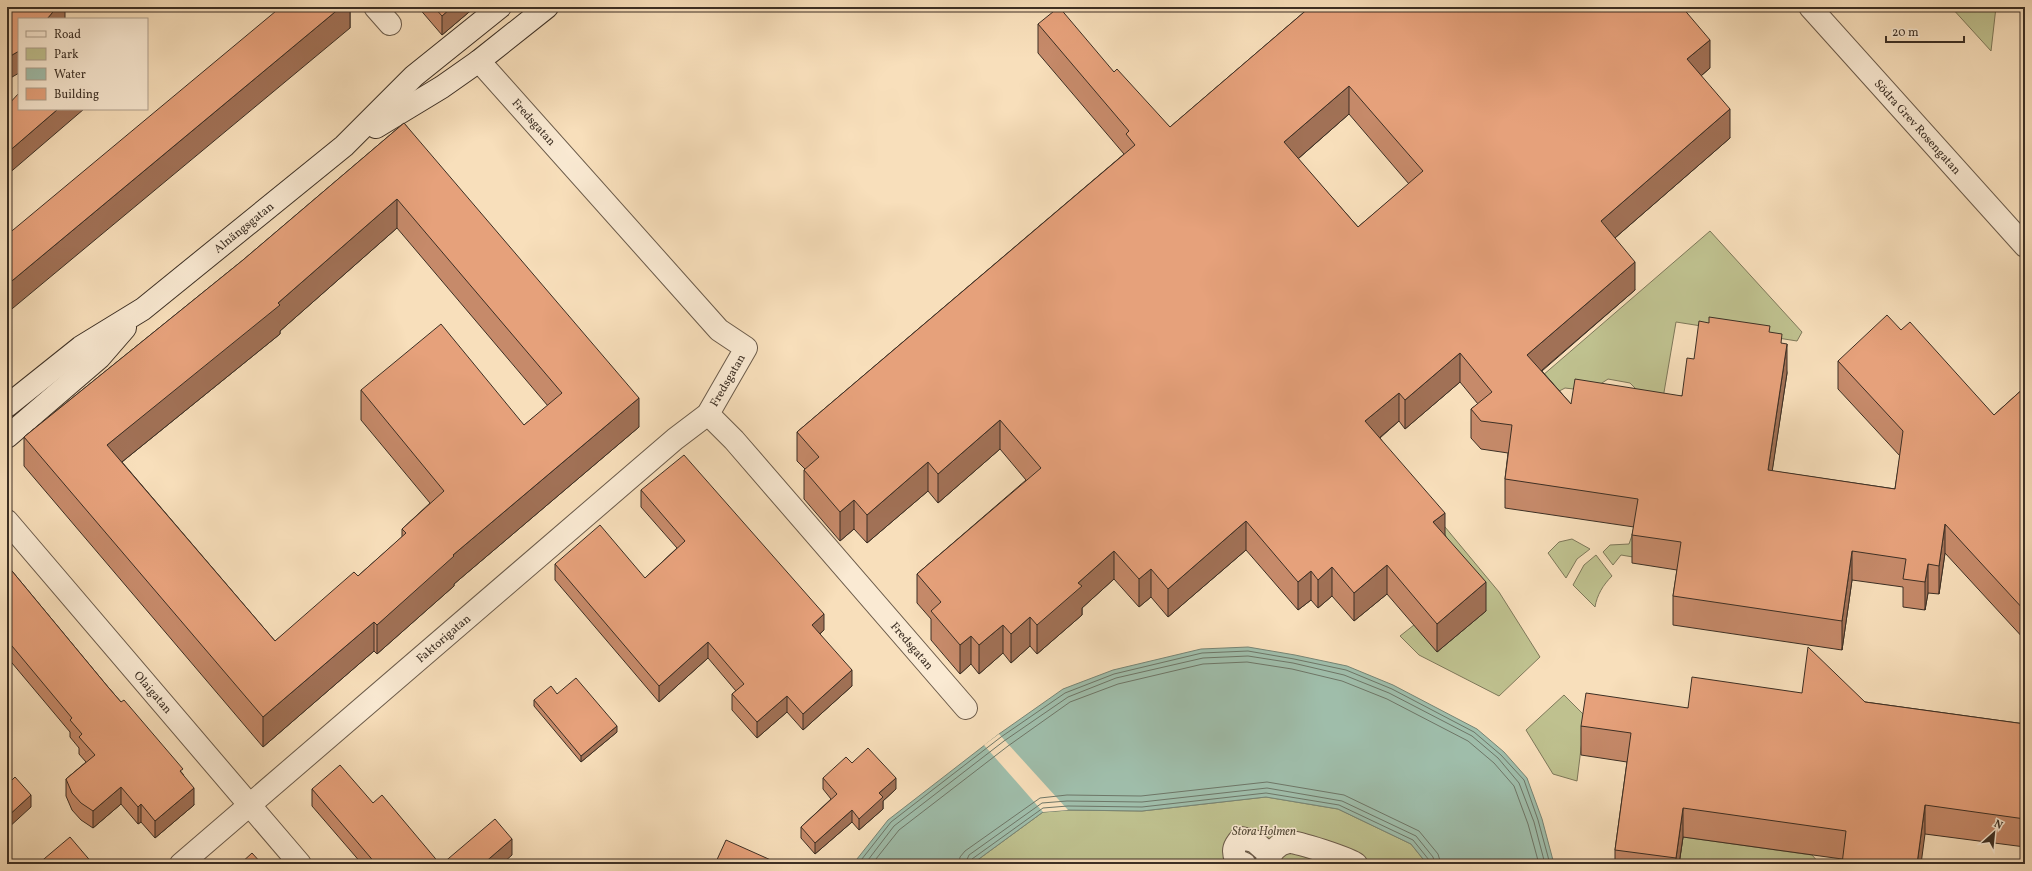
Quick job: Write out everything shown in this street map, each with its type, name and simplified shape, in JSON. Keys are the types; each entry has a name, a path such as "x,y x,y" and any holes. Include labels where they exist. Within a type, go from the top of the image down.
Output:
{"street":[{"path":"375,7 390,24"},
{"name":"Alnängsgatan","path":"7,406 81,347 143,309 344,146 414,76 461,40 500,7"},
{"name":"Alnängsgatan","path":"344,146 442,87 479,61 547,7"},
{"name":"Södra Grev Rosengatan","path":"1810,7 2025,246"},
{"path":"461,40 479,61"},
{"name":"Fredsgatan","path":"479,61 719,330 746,348 708,414 734,440 966,708"},
{"name":"Alnängsgatan","path":"7,437 99,358 143,309"},
{"name":"Faktorigatan","path":"181,864 250,804 277,783 675,439 708,414"},
{"name":"Olaigatan","path":"7,521 300,864"},
{"path":"1245,864 1236,860 1233,853 1234,845 1241,838 1254,841 1268,859 1279,845 1290,841 1341,856 1356,864"}],"green space":[{"path":"1951,7 1996,7 1991,51"},
{"path":"1710,231 1802,332 1797,341 1676,322 1662,404 1649,402 1630,383 1608,379 1590,391 1565,388 1548,397 1535,382"},
{"path":"1406,480 1499,592 1540,657 1499,696 1419,655 1400,636 1414,625 1438,652"},
{"path":"1635,527 1633,557 1621,555 1613,565 1603,552 1610,545 1629,544"},
{"path":"1572,539 1590,549 1577,559 1566,578 1548,553 1559,542"},
{"path":"1596,555 1612,576 1601,590 1595,607 1573,585 1584,565"},
{"path":"1564,695 1585,716 1577,781 1553,774 1526,730"},
{"name":"Stora Holmen","path":"1266,797 1338,809 1411,844 1427,864 972,864 1043,812 1068,810 1142,811"},
{"path":"1683,837 1812,855 1820,864 1679,864"}],"water":[{"path":"1248,647 1347,666 1393,685 1477,729 1504,752 1527,778 1542,819 1554,864 1427,864 1411,844 1338,809 1266,797 1142,811 1068,810 1043,812 972,864 853,864 888,820 999,734 1063,689 1113,670 1201,649"}],"pier":[{"path":"999,734 1068,810 1043,812 984,745"}],"building":[{"path":"7,7 57,7 48,18 18,18 18,52 7,58"},
{"path":"276,7 341,7 7,285 7,235 276,11"},
{"path":"434,7 452,7 442,16"},
{"path":"1059,7 1114,72 1117,69 1170,127 1310,7 1682,7 1710,40 1687,59 1730,109 1601,221 1635,262 1527,355 1571,404 1575,379 1682,396 1687,358 1694,359 1699,321 1709,323 1709,317 1770,326 1769,332 1782,334 1781,343 1787,344 1768,470 1895,489 1903,431 1838,361 1887,315 1901,330 1910,322 1994,415 2025,387 2025,611 1945,524 1939,566 1928,564 1925,582 1903,579 1906,559 1852,551 1842,621 1673,596 1681,542 1632,535 1638,499 1505,479 1512,425 1481,421 1471,409 1492,392 1460,353 1405,400 1399,393 1365,421 1445,513 1433,522 1486,582 1437,624 1387,565 1354,593 1332,567 1318,580 1311,571 1298,582 1246,521 1168,589 1151,569 1139,579 1114,551 1078,583 1082,586 1037,625 1030,617 1011,634 1003,625 979,645 971,636 960,645 931,611 941,602 917,574 1041,468 1000,420 938,474 928,462 867,515 854,500 840,512 804,470 819,457 797,432 1135,145 1126,134 1129,131 1038,24","holes":["1349,86 1423,171 1358,227 1284,142"]},
{"path":"18,94 18,110 57,110 7,153 7,106"},
{"path":"404,123 639,398 453,555 454,556 377,625 374,622 263,717 24,437 243,260","holes":["397,199 562,393 524,425 441,324 361,390 444,491 402,529 406,533 358,576 354,572 275,641 107,445 280,305 278,303"]},
{"path":"684,455 824,614 812,625 852,670 803,714 787,696 757,722 732,694 744,684 708,642 659,686 555,564 600,525 645,578 685,541 641,490"},
{"path":"7,565 108,687 121,702 124,700 183,769 180,771 194,788 155,821 141,804 138,807 121,787 93,811 81,803 72,793 66,779 95,755 79,737 82,734 70,720 72,718 7,640"},
{"path":"1808,647 1865,702 2025,724 2025,819 1925,805 1917,864 1842,864 1846,831 1683,808 1676,858 1615,850 1631,733 1581,726 1586,693 1688,708 1692,677 1802,693"},
{"path":"576,678 617,726 581,756 534,700 551,686 557,694"},
{"path":"868,748 896,778 879,793 883,797 859,819 852,810 815,843 801,827 837,794 823,778 846,757 852,763"},
{"path":"340,765 373,803 382,795 440,864 376,864 312,789"},
{"path":"15,777 31,795 7,817 7,785"},
{"path":"495,819 512,839 483,864 442,864"},
{"path":"70,837 93,864 38,864"},
{"path":"726,840 773,861 772,864 715,864"},
{"path":"252,853 262,864 240,864"}]}
